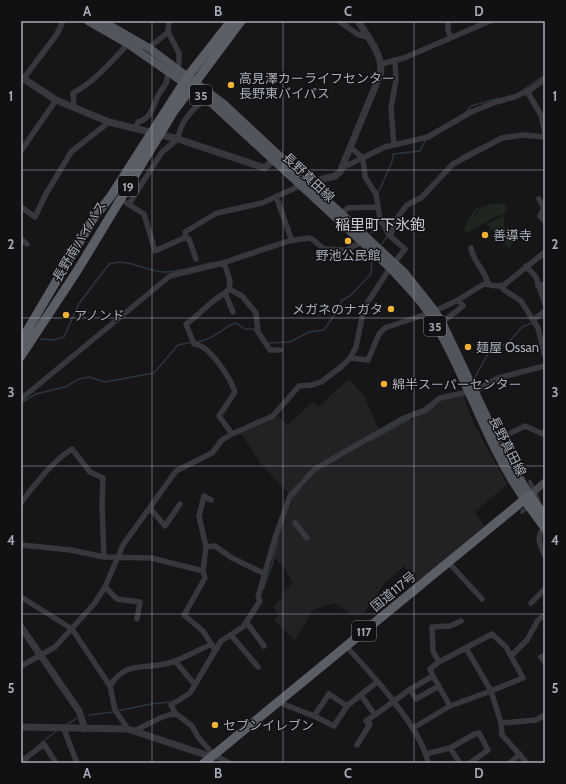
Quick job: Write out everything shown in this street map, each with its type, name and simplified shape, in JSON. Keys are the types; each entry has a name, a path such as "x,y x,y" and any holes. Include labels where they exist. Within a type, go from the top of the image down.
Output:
{"highway":[{"name":"長野南バイパス","path":"189,82 241,21"},
{"name":"長野南バイパス","path":"21,341 93,219 155,134 228,22"},
{"name":"長野南バイパス","path":"21,356 77,271 120,198 155,134"},
{"path":"532,498 545,516"},
{"path":"532,498 545,528"},
{"name":"国道117号","path":"204,763 448,562 532,498"}],"main road":[{"name":"長野真田線","path":"88,21 189,82 234,113 362,242 392,265"},
{"name":"長野真田線","path":"102,21 149,48 189,82 273,160 341,214 392,265 432,312 471,391 532,498"},
{"name":"長野真田線","path":"471,391 500,460 532,498"},
{"path":"532,498 545,482"}],"street":[{"path":"63,21 57,34 22,78 56,100 109,122 178,139 265,168 273,160"},
{"path":"169,21 168,32 179,53 179,64"},
{"path":"339,21 357,34 367,37"},
{"path":"196,258 189,239 186,237 184,232 217,214 262,203 304,184 335,176 342,168 380,75 381,64 358,21"},
{"path":"448,21 448,30 451,38"},
{"path":"381,64 451,38 482,23 490,21"},
{"path":"149,48 168,32"},
{"path":"74,108 72,93 93,78 128,44"},
{"path":"394,145 390,108 396,80 395,60"},
{"path":"135,129 138,122 145,120 156,104 157,97 167,82 167,74 169,71"},
{"path":"342,168 385,147 428,137 471,112 527,91 545,79"},
{"path":"527,91 541,115 545,133"},
{"path":"129,204 162,152 178,139 179,130 195,106 207,99"},
{"path":"21,152 56,100"},
{"path":"21,207 35,217 46,194 71,152 109,122"},
{"path":"390,236 398,217 407,205 422,197 453,164 502,138 522,135 545,137"},
{"path":"21,666 55,648 94,604 105,587 123,545 176,471 212,453 222,440 232,434 273,416 299,386 312,385 321,382 342,367 350,358 356,347 364,308 392,265 405,249 390,236 380,219 376,194 365,177 363,158 350,147"},
{"path":"276,196 292,241"},
{"path":"120,198 144,214 155,251 186,237"},
{"path":"538,199 544,208 540,216 545,221"},
{"path":"341,214 348,208 377,207"},
{"path":"21,399 170,276 224,262 292,241 308,238 312,239 324,250 346,250 362,242"},
{"path":"21,239 27,244"},
{"path":"471,248 472,257 487,278 488,284"},
{"path":"350,358 368,360 379,334 385,328 432,312 458,300 484,284 504,285 545,252"},
{"path":"224,262 230,281 227,291 232,312"},
{"path":"526,266 536,277 545,304"},
{"path":"538,286 545,284"},
{"path":"501,286 504,290 521,301 533,320 538,328 545,356"},
{"path":"232,434 219,416 235,392 233,387 224,370 202,346 194,344 186,324 205,310 212,300 227,291 242,296 256,313 258,332 270,350 280,350"},
{"path":"444,320 463,306 458,300"},
{"path":"533,320 545,311"},
{"path":"229,763 214,755 198,737 192,726 175,713 171,705 188,695 209,665 215,650 221,641 247,623 260,601 258,597 275,538 290,496 315,469 404,418 425,410 440,398 471,391 498,378 545,366"},
{"path":"498,439 525,426 543,434 545,430"},
{"path":"21,503 38,480 63,455 72,449 90,472 103,478 102,505 104,557"},
{"path":"522,512 532,498 530,482"},
{"path":"211,500 204,496 199,516 206,547 203,571 205,578 184,615 203,631 215,650"},
{"path":"150,508 165,526 180,504"},
{"path":"295,523 307,538"},
{"path":"545,528 539,533 538,539 545,556"},
{"path":"21,545 71,550 104,557 151,558 203,571"},
{"path":"206,547 214,546 232,558 265,574"},
{"path":"448,562 482,599"},
{"path":"105,587 117,600 140,602 137,619"},
{"path":"531,603 545,589"},
{"path":"21,597 72,629 110,686 117,712 131,730"},
{"path":"511,656 527,640 538,620 545,615"},
{"path":"439,662 433,651 432,627 450,626 461,621"},
{"path":"247,623 264,646"},
{"path":"21,627 79,711 85,729"},
{"path":"413,728 450,706 523,678 506,647 492,634 439,662 430,669 432,676 450,706"},
{"path":"231,635 258,667"},
{"path":"110,686 116,676 127,669 161,665 175,661 212,644"},
{"path":"346,646 377,682 413,728 426,754 428,763"},
{"path":"466,648 491,691 501,723 502,735 527,763"},
{"path":"545,655 542,657 545,662"},
{"path":"175,661 195,685"},
{"path":"357,745 370,724 366,721 410,689 432,676"},
{"path":"280,701 283,704 314,716 334,726 347,706 377,682"},
{"path":"410,689 416,699 439,686"},
{"path":"314,716 329,694 347,706"},
{"path":"361,695 375,715"},
{"path":"131,730 175,713"},
{"path":"501,723 536,720 545,715"},
{"path":"21,727 131,730 206,755 214,755"},
{"path":"64,729 77,763"},
{"path":"426,754 450,748 479,733 488,750 470,763"},
{"path":"21,762 44,744 56,763"},
{"path":"450,748 460,763"},
{"path":"510,763 520,754"}],"shaded area":[{"path":"485,204 476,212 468,227 462,232 474,210"},
{"path":"490,204 504,204 507,208 504,214 470,231 464,232 479,210"},
{"path":"504,215 504,226 514,241 509,248 504,242 502,243 487,224"},
{"path":"349,379 364,396 379,430 302,478 289,494 260,463 241,433 279,416 287,425 313,402 318,407"},
{"path":"463,395 475,426 507,484 475,512 484,526 417,584 404,566 385,583 363,614 351,615 335,603 314,609 295,640 274,621 279,615 273,607 284,596 282,593 293,583 283,566 274,558 278,536 293,498 317,471 401,424 425,414 443,399"}],"waterway":[{"path":"520,92 545,75"},
{"path":"465,113 471,106 499,98"},
{"path":"429,134 438,129"},
{"path":"378,193 392,162 393,154 420,151 426,139"},
{"path":"462,156 484,145"},
{"path":"371,233 380,222"},
{"path":"382,244 388,235"},
{"path":"228,259 279,242"},
{"path":"268,343 290,342 309,332 324,330 340,307 341,301 351,295 371,274 372,259"},
{"path":"41,339 53,340 64,337 78,305 109,264 124,262 159,272 167,272 216,262"},
{"path":"196,342 212,337 236,323 245,329 254,329 256,332"},
{"path":"475,377 489,352 509,342 522,327 532,323"},
{"path":"21,403 36,394 65,387 79,379 89,377 105,382 154,373 178,345 192,342"},
{"path":"429,411 433,407"},
{"path":"415,417 425,413"},
{"path":"369,441 410,419"},
{"path":"291,499 302,487"},
{"path":"263,589 272,565 278,537"},
{"path":"117,711 151,704 171,702"},
{"path":"89,715 114,712"},
{"path":"66,725 76,719"},
{"path":"41,743 56,731"}],"place":[{"name":"高見澤カーライフセンター 長野東バイパス","path":"231,85"},
{"name":"善導寺","path":"485,235"},
{"name":"野池公民館","path":"348,241"},
{"name":"メガネのナガタ","path":"391,309"},
{"name":"アノンド","path":"66,315"},
{"name":"麺屋 Ossan","path":"468,347"},
{"name":"綿半スーパーセンター","path":"384,384"},
{"name":"セブンイレブン","path":"215,725"}],"district":[{"name":"稲里町下氷鉋","path":"380,225"}]}
